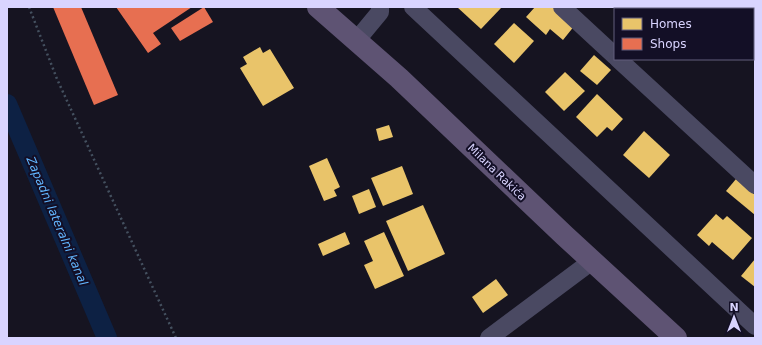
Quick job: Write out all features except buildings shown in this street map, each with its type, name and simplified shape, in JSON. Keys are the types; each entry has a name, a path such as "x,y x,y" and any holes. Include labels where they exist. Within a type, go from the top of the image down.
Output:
{"main road":[{"name":"Milana Rakića","path":"318,7 399,78 592,261 676,338"}],"street":[{"path":"356,40 380,12 380,7"},
{"path":"414,7 755,326"},
{"path":"562,7 614,55"},
{"path":"619,60 755,185"},
{"path":"489,338 592,261"},
{"path":"747,338 755,330"}],"path":[{"path":"29,7 57,79 176,338"}],"waterway":[{"name":"Zapadni lateralni kanal","path":"7,104 107,338"}]}
